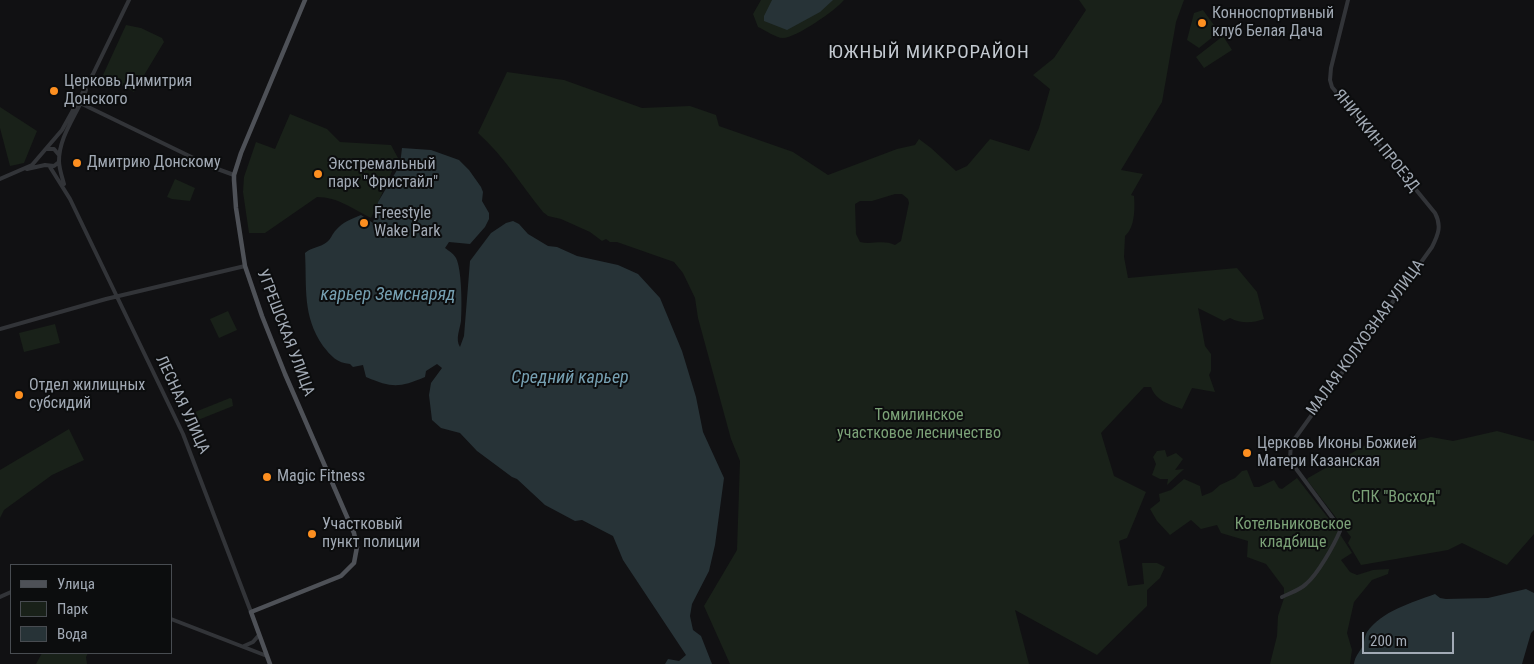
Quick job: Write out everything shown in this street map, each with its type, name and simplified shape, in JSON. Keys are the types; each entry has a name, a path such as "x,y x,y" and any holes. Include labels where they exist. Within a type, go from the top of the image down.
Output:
{"main road":[{"name":"УГРЕШСКАЯ УЛИЦА","path":"251,612 341,576 354,563 357,546 350,524 271,338 245,266 236,208 234,175 249,134 305,0"},
{"name":"ЛЕСНАЯ УЛИЦА","path":"251,612 270,664"}],"street":[{"path":"0,179 32,165 62,130 87,85 129,0"},
{"name":"ЯНИЧКИН ПРОЕЗД","path":"1348,0 1331,68 1330,80 1332,87 1438,218"},
{"path":"65,189 59,154 66,132 87,85"},
{"path":"80,102 212,167 234,175"},
{"path":"46,149 54,149 59,154"},
{"path":"42,153 41,160 44,165"},
{"path":"23,170 44,165 50,167 59,162"},
{"name":"ЛЕСНАЯ УЛИЦА","path":"50,167 65,189 183,434 251,612"},
{"name":"МАЛАЯ КОЛХОЗНАЯ УЛИЦА","path":"1282,596 1302,588 1311,579 1340,531 1337,524 1294,466 1290,458 1291,444 1432,247 1440,228 1438,218"},
{"path":"0,329 117,296 245,266"},
{"path":"172,619 267,656"},
{"path":"244,646 253,642 259,636"}],"green space":[{"path":"761,0 844,0 815,23 789,37 780,38 758,27 753,14"},
{"name":"Томилинское участковое лесничество","path":"1079,0 1184,0 1176,22 1162,102 1121,170 1143,174 1131,195 1134,196 1134,218 1131,228 1125,236 1124,257 1128,278 1237,268 1257,292 1264,319 1247,322 1230,318 1224,321 1198,308 1205,346 1211,354 1211,371 1209,375 1215,392 1192,388 1182,409 1160,399 1151,387 1144,387 1101,433 1114,476 1146,492 1127,538 1119,541 1128,586 1144,584 1142,563 1157,563 1165,567 1160,578 1147,590 1147,606 1097,655 1015,610 1029,664 730,664 704,606 737,550 740,461 731,439 698,318 695,298 683,273 674,262 617,242 610,242 606,239 602,241 590,232 561,219 548,216 543,212 504,161 478,133 507,72 564,80 642,108 690,106 716,115 719,126 793,152 828,175 897,149 915,145 919,139 956,171 967,166 990,139 1029,151 1039,128 1050,89 1033,75 1054,58 1086,10","holes":["895,194 902,194 908,199 909,203 901,241 895,245 886,242 860,242 856,234 855,204 860,201 872,201"]},
{"name":"Конноспортивный клуб Белая Дача","path":"1203,10 1219,32 1199,48 1187,40 1194,13"},
{"path":"126,25 141,28 162,38 164,42 134,92 103,75"},
{"path":"1223,36 1232,50 1204,68 1196,57"},
{"path":"0,107 37,131 24,163 10,166 0,128"},
{"name":"Экстремальный парк \"Фристайл\"","path":"290,114 327,129 340,142 391,145 398,158 371,218 339,201 317,197 265,233 249,233 243,192 244,177 256,142 275,149"},
{"path":"175,179 195,188 190,201 167,197"},
{"path":"228,311 237,330 219,338 210,319"},
{"path":"55,324 60,343 24,352 19,333"},
{"path":"230,398 232,399 233,406 186,424 185,416"},
{"path":"69,429 84,460 52,475 4,510 0,518 0,470"},
{"name":"СПК \"Восход\"","path":"1497,431 1534,441 1534,534 1507,565 1462,543 1448,550 1361,565 1348,543 1351,537 1307,480 1371,442 1384,437 1419,440 1431,437 1453,441"},
{"path":"1165,450 1167,457 1176,453 1183,459 1175,470 1184,469 1167,485 1168,479 1160,479 1152,475 1156,464 1153,457 1157,451"},
{"name":"Котельниковское кладбище","path":"1247,470 1254,487 1259,487 1274,480 1279,488 1282,489 1297,478 1336,528 1352,553 1341,560 1350,572 1357,575 1373,570 1389,569 1388,574 1372,580 1354,602 1347,633 1352,650 1350,664 1270,664 1277,636 1278,616 1284,598 1284,588 1266,564 1247,557 1248,541 1221,533 1217,525 1201,529 1191,520 1170,535 1157,521 1150,509 1160,501 1159,494 1171,490 1184,479 1200,486 1202,496 1235,478 1242,471"},
{"path":"41,654 88,654 87,664 36,664"}],"water":[{"path":"772,0 833,0 820,12 787,30 764,21 764,16"},
{"name":"Средний карьер","path":"402,148 431,150 459,160 469,170 483,192 482,201 489,213 489,219 485,227 470,244 449,242 445,248 452,253 458,264 461,289 461,321 458,337 460,347 464,336 470,261 491,233 506,223 513,221 519,224 528,234 548,246 557,247 577,256 618,265 638,274 660,298 682,351 696,397 703,432 724,478 715,545 709,571 692,604 690,616 693,630 701,636 712,664 665,664 668,659 679,661 686,655 623,560 613,536 582,520 575,521 545,505 517,479 477,451 460,433 441,428 432,420 429,395 431,383 442,368 437,364 426,371 425,377 402,385 389,385 366,377 363,365 353,367 350,364 338,361 323,346 316,335 307,301 305,253 327,242 339,227 354,218 361,215 373,223 378,202 400,165"},
{"path":"1526,589 1534,593 1534,630 1531,633 1522,664 1354,664 1366,634 1373,625 1389,613 1407,604 1435,594 1440,598 1446,599 1488,598"}],"place":[{"name":"Конноспортивный клуб Белая Дача","path":"1202,23"},
{"name":"Церковь Димитрия Донского","path":"54,91"},
{"name":"Дмитрию Донскому","path":"77,163"},
{"name":"Экстремальный парк \"Фристайл\"","path":"318,174"},
{"name":"Freestyle Wake Park","path":"364,223"},
{"name":"Отдел жилищных субсидий","path":"19,395"},
{"name":"Церковь Иконы Божией Матери Казанская","path":"1247,453"},
{"name":"Magic Fitness","path":"267,477"},
{"name":"Участковый пункт полиции","path":"312,534"}],"district":[{"name":"ЮЖНЫЙ МИКРОРАЙОН","path":"929,53"}],"water label":[{"name":"карьер Земснаряд","path":"388,295"}]}
